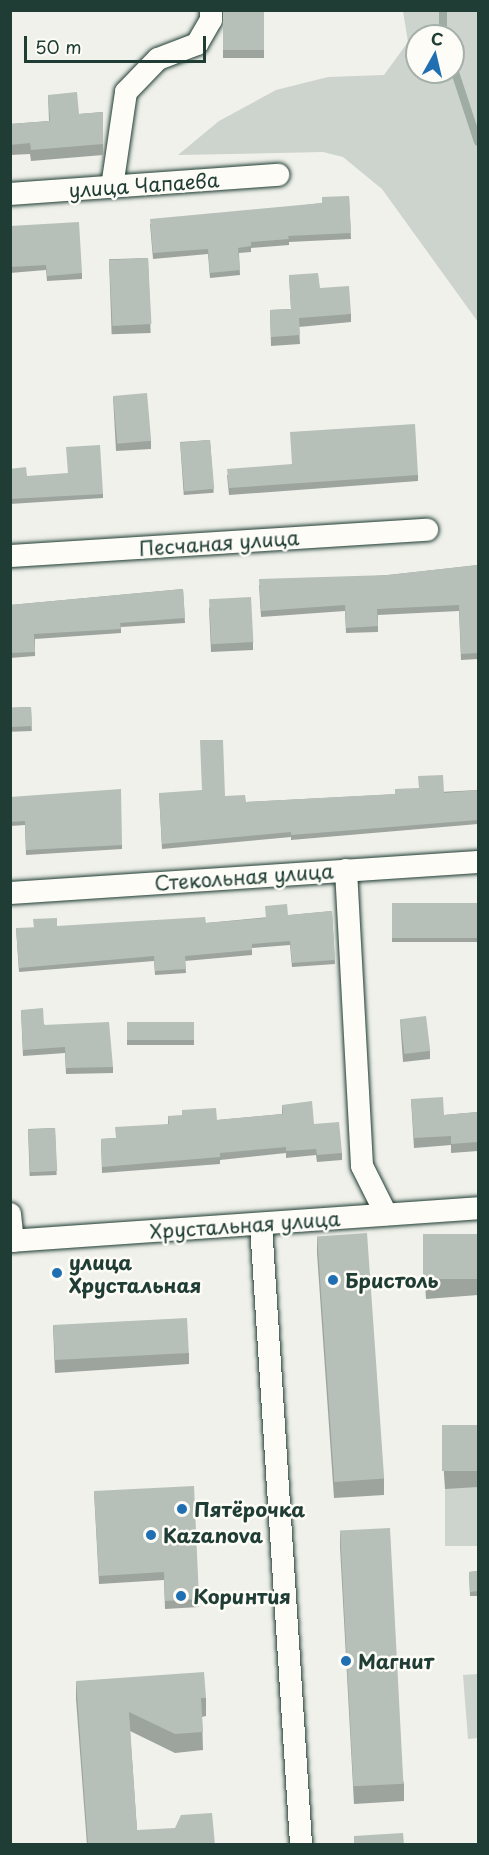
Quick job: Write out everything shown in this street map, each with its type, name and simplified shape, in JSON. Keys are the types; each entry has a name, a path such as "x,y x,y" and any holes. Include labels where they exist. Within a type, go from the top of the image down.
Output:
{"street":[{"path":"112,187 126,92 158,59 197,44 211,20 211,10"},
{"name":"улица Чапаева","path":"10,194 278,175"},
{"name":"Песчаная улица","path":"10,556 427,530"},
{"name":"Стекольная улица","path":"10,893 478,862"},
{"path":"346,870 362,1166 386,1215"},
{"name":"Хрустальная улица","path":"12,1241 478,1208"},
{"path":"10,1214 12,1241"},
{"path":"261,1225 301,1845"}],"shaded area":[{"path":"403,11 478,11 478,322 382,189 343,157 323,152 178,155 219,121 276,90 328,77 384,75 405,46 405,84 465,84 465,24 405,24"},
{"path":"445,1487 478,1487 478,1546 445,1546"},
{"path":"478,1674 478,1738 468,1739 463,1675"}],"building":[{"path":"223,10 264,10 264,50 223,50"},
{"path":"77,92 79,114 103,112 103,144 31,150 30,143 10,145 10,124 50,121 48,95"},
{"path":"349,196 351,233 288,236 289,239 251,242 251,246 238,248 240,270 210,273 208,249 153,253 150,219 322,203 322,197"},
{"path":"79,222 82,273 47,276 46,265 10,267 10,226"},
{"path":"148,258 151,324 113,326 109,260"},
{"path":"318,273 320,288 349,286 351,314 299,318 300,335 271,337 270,310 291,309 289,275"},
{"path":"147,393 151,441 117,444 113,396"},
{"path":"415,424 418,475 229,488 227,469 292,464 290,432"},
{"path":"210,440 214,489 184,491 180,443"},
{"path":"100,445 103,494 10,499 10,469 26,467 27,476 68,473 66,447"},
{"path":"478,565 478,653 461,654 459,605 377,609 378,626 346,628 345,605 261,611 259,579 388,575"},
{"path":"183,589 185,618 120,623 121,629 34,634 35,652 10,653 10,605"},
{"path":"251,597 253,642 211,644 209,599"},
{"path":"31,707 32,726 11,727 10,708"},
{"path":"200,740 223,740 225,796 245,795 246,802 395,794 395,789 419,788 418,776 443,775 444,793 478,790 478,820 291,835 291,832 162,844 159,793 202,790"},
{"path":"121,789 122,845 26,850 25,821 10,822 10,797"},
{"path":"392,903 478,903 478,938 392,938"},
{"path":"287,904 288,915 332,911 335,960 292,963 290,941 252,944 252,950 185,956 186,969 155,971 154,956 19,968 16,928 34,928 33,919 57,918 57,926 205,917 206,923 266,918 265,906"},
{"path":"43,1008 44,1025 109,1022 113,1067 66,1068 65,1047 23,1050 21,1010"},
{"path":"426,1016 430,1051 404,1054 400,1019"},
{"path":"127,1022 194,1022 194,1040 127,1040"},
{"path":"443,1097 444,1115 478,1112 478,1142 451,1144 451,1136 414,1138 411,1099"},
{"path":"312,1101 314,1124 339,1122 342,1153 317,1155 316,1149 286,1151 286,1147 220,1153 220,1157 102,1167 101,1139 116,1138 115,1127 169,1124 168,1116 182,1115 182,1110 216,1108 217,1120 283,1114 282,1105"},
{"path":"55,1128 57,1171 30,1172 28,1129"},
{"path":"367,1233 384,1478 334,1482 317,1236"},
{"path":"423,1234 478,1234 478,1279 423,1279"},
{"path":"187,1318 189,1353 55,1360 53,1325"},
{"path":"442,1425 478,1425 478,1471 442,1471"},
{"path":"194,1486 199,1599 165,1601 164,1572 99,1576 94,1491"},
{"path":"390,1528 403,1784 353,1786 340,1531"},
{"path":"478,1571 478,1591 470,1592 469,1572"},
{"path":"204,1672 206,1698 201,1698 203,1732 175,1734 129,1712 137,1830 175,1828 181,1815 212,1813 215,1845 88,1845 76,1681"},
{"path":"403,1833 404,1845 354,1845 354,1836"}],"waterway":[{"path":"443,10 443,24"},
{"path":"459,84 478,142"}],"place":[{"name":"улица Хрустальная","path":"57,1273"},
{"name":"Бристоль","path":"333,1280"},
{"name":"Пятёрочка","path":"182,1509"},
{"name":"Kazanova","path":"151,1535"},
{"name":"Коринтия","path":"181,1596"},
{"name":"Магнит","path":"346,1661"}]}
